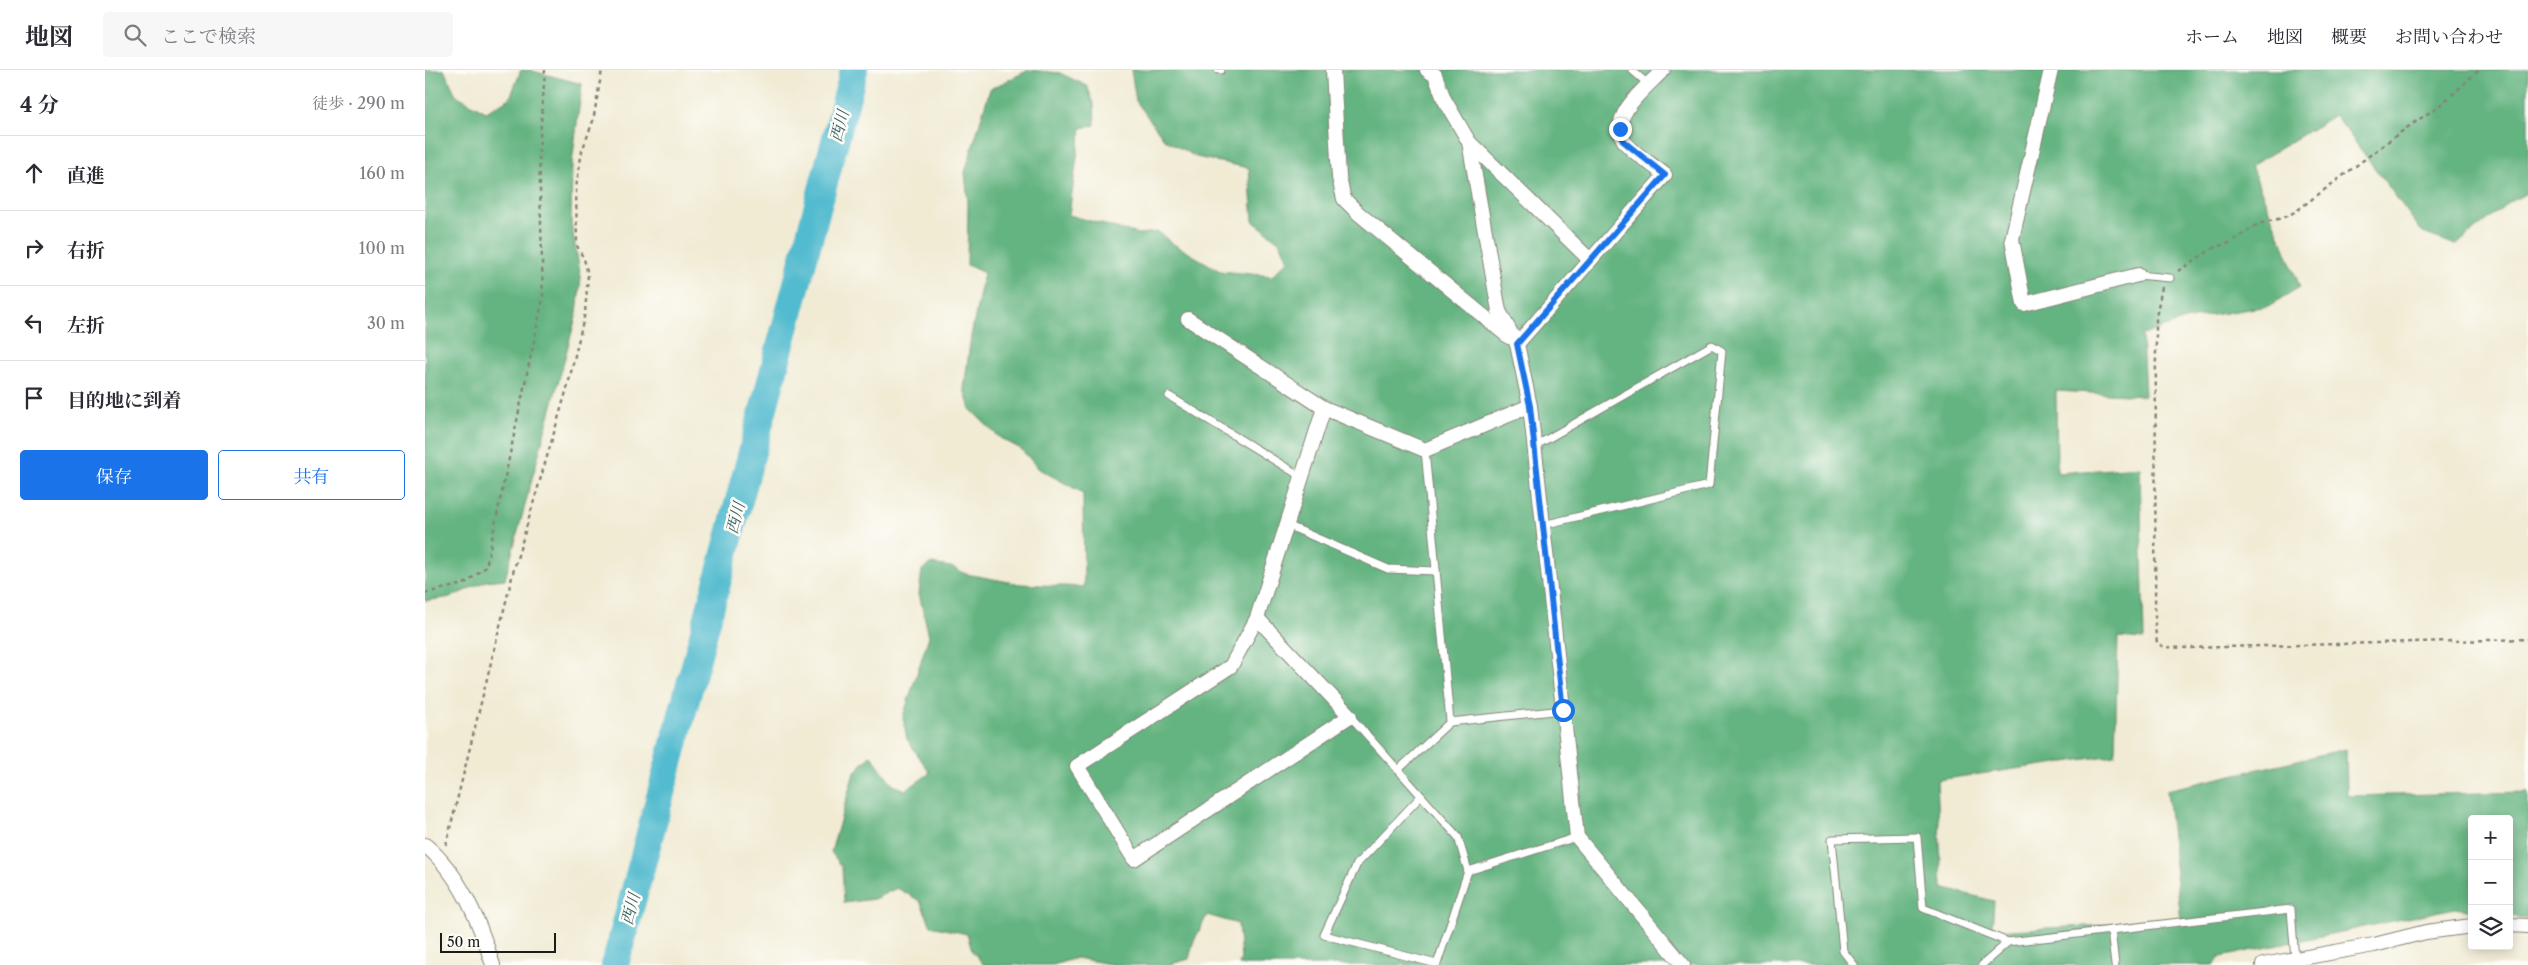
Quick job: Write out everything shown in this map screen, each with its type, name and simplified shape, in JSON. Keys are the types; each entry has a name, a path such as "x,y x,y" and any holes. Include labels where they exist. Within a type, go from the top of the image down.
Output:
{"street":[{"path":"1333,70 1339,178 1344,199 1358,213 1517,344"},
{"path":"1427,70 1435,75 1444,99 1469,142 1590,260"},
{"path":"1517,344 1665,175 1623,141 1620,129 1621,115 1663,70"},
{"path":"2051,70 2012,239 2024,304 2138,275"},
{"path":"1469,142 1499,311 1517,344 1530,406 1577,837 1683,965"},
{"path":"1188,319 1324,408 1425,450 1530,406"},
{"path":"1257,618 1350,716 1134,859 1077,766 1231,666 1257,618 1324,408"},
{"path":"425,844 443,859 465,895 480,926 493,965"},
{"path":"2513,925 2528,926"},
{"path":"2263,965 2426,932 2468,927"}],"lane":[{"path":"1633,70 1649,85"},
{"path":"2138,275 2170,278"},
{"path":"1534,446 1712,345 1722,351 1709,485 1543,525"},
{"path":"1169,396 1302,477"},
{"path":"1425,450 1450,722"},
{"path":"1287,525 1388,569 1436,571"},
{"path":"1398,770 1450,722 1563,710"},
{"path":"1350,716 1398,770 1421,796 1458,838 1468,871 1437,964 1324,936 1357,864 1421,796"},
{"path":"1468,871 1577,837"},
{"path":"1854,965 1843,950 1832,839 1917,837 1923,908 2008,942 2291,909 2295,960"},
{"path":"2111,930 2115,965"},
{"path":"1982,965 2008,942"}],"path":[{"path":"425,594 464,584 486,567 543,298 539,150 545,70"},
{"path":"443,859 514,569 568,385 585,313 588,275 584,259 577,246 576,188 582,151 593,121 602,70"},
{"path":"2479,70 2443,103 2398,134 2295,212 2282,218 2258,224 2230,242 2215,247 2170,278 2162,287 2156,317 2155,627 2157,643 2163,647 2187,648 2528,639"}],"green space":[{"path":"425,70 444,70 456,95 486,112 510,98 521,70 529,70 582,84 572,163 571,223 581,277 577,313 505,579 486,581 451,597 425,601"},
{"path":"1029,70 1060,73 1087,86 1094,104 1095,125 1081,128 1069,215 1138,234 1159,232 1170,242 1220,271 1272,276 1288,260 1280,242 1253,221 1249,168 1196,157 1164,139 1136,101 1131,70 2528,70 2528,192 2509,203 2456,245 2423,233 2335,115 2251,166 2300,287 2268,306 2188,319 2142,335 2145,396 2056,391 2057,473 2140,467 2144,639 2118,637 2115,755 1937,780 1942,888 1994,901 1992,931 2181,921 2167,790 2346,749 2347,796 2528,792 2528,918 2513,916 2513,815 2468,815 2468,910 2455,908 2221,957 2213,965 1239,965 1241,958 1238,924 1207,915 1193,943 1189,959 1168,965 1116,965 1076,958 1053,965 984,965 972,951 967,934 931,926 920,901 897,888 874,899 844,903 842,867 831,852 854,773 871,755 893,785 906,790 930,773 907,739 903,717 929,636 919,594 922,570 930,564 951,567 966,574 1020,584 1084,587 1083,493 1039,469 1021,449 1000,438 970,409 964,389 971,336 984,273 967,265 968,203 965,172 990,89"}],"waterway":[{"name":"西川","path":"615,965 854,70"}],"route":[{"path":"1563,710 1530,406 1517,344 1665,175 1623,141 1620,129"}]}
